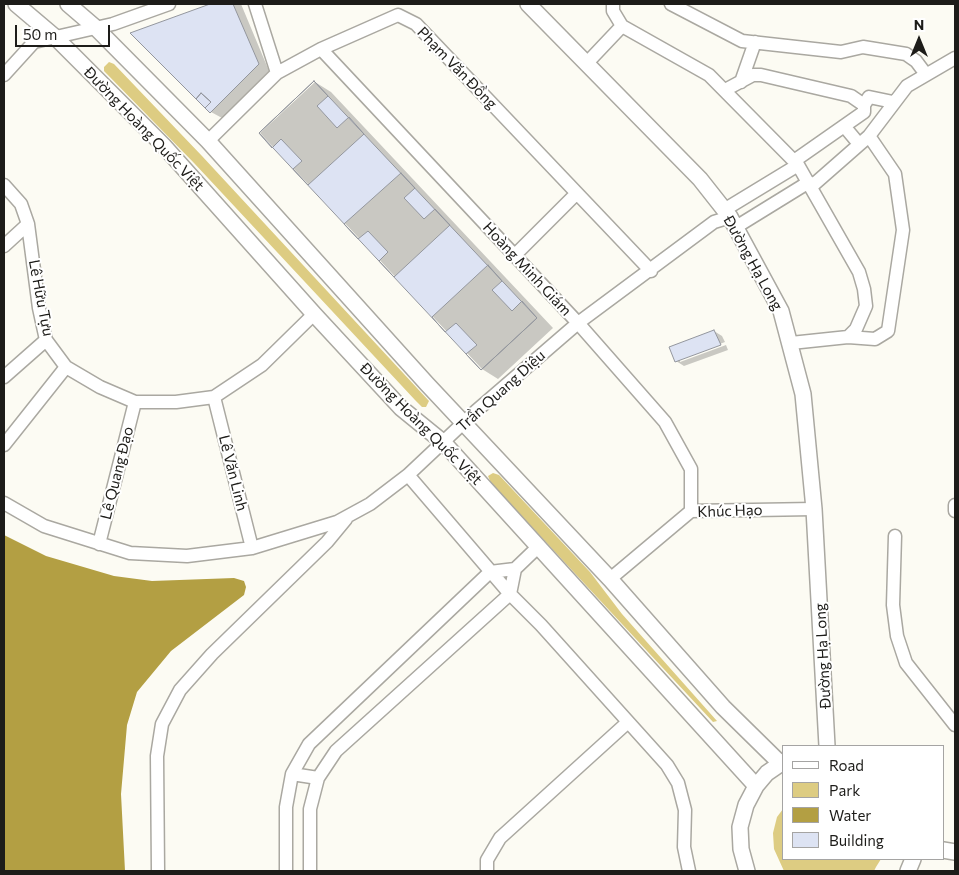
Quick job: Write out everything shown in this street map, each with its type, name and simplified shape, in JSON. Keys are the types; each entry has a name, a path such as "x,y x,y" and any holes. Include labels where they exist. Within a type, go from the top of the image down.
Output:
{"main road":[{"name":"Đường Hoàng Quốc Việt","path":"16,4 55,37 163,145 314,314 401,408 444,443 756,786"},
{"name":"Đường Hoàng Quốc Việt","path":"68,4 96,28 208,141 464,423 610,579 723,706 782,762"},
{"name":"Đường Hạ Long","path":"528,4 700,179 730,218 781,310 803,394 814,509 827,745"},
{"path":"747,871 741,849 740,827 746,805 756,786 782,762"}],"street":[{"path":"4,75 34,42 96,28 153,7 169,4"},
{"path":"255,4 277,73"},
{"path":"613,4 613,11 622,26 688,62 709,76 726,90 796,163 810,184 859,272 866,306 856,329 848,337"},
{"path":"670,4 742,41 841,52 863,47 906,54 916,60 926,73"},
{"name":"Phạm Văn Đồng","path":"208,141 277,73 321,49 398,15 416,24 651,270"},
{"path":"586,64 622,26"},
{"path":"742,82 755,42"},
{"name":"Hoàng Minh Giám","path":"321,49 578,323 665,422 691,469 691,511"},
{"path":"730,218 810,184 864,140 907,86 926,73 955,58"},
{"path":"726,90 753,76 770,76 851,96 864,105"},
{"path":"730,218 796,163 864,112 864,105 869,97 893,102"},
{"path":"791,343 848,337 875,339 888,331 903,230 895,174 864,140 844,126"},
{"name":"Lê Hữu Tựu","path":"4,185 21,204 28,224 39,308 46,340 66,367 100,387 135,402 176,402 214,397 262,365 314,314"},
{"path":"514,255 577,194"},
{"name":"Trần Quang Diệu","path":"4,503 44,526 130,553 188,556 252,548 337,522 370,504 408,475 578,323 714,222 730,218"},
{"path":"4,246 28,224"},
{"path":"4,377 46,340"},
{"path":"4,445 66,367"},
{"name":"Lê Văn Linh","path":"214,397 252,548"},
{"name":"Lê Quang Đạo","path":"99,544 135,402"},
{"path":"408,475 490,572 541,625 667,765 678,783 685,810 684,848 690,871"},
{"path":"955,505 955,511"},
{"name":"Khúc Hạo","path":"610,579 691,511 814,509"},
{"path":"158,871 157,756 162,724 180,690 212,654 327,542 347,517"},
{"path":"895,536 893,606 897,636 906,663 955,725"},
{"path":"286,871 286,807 292,774 308,744 490,572 514,569 539,546"},
{"path":"310,871 310,809 318,778 336,751 510,594 514,569"},
{"path":"487,871 487,860 500,838 628,722"},
{"path":"292,774 318,778"}],"green space":[{"path":"109,62 114,64 202,156 429,401 426,407 422,407 415,400 194,163 104,71 104,67"},
{"path":"493,473 499,475 590,572 622,614 717,721 713,722 491,483 488,476"},
{"path":"782,810 782,860 880,860 874,871 784,871 774,849 773,833 777,817"}],"water":[{"path":"4,535 46,556 114,576 152,581 234,578 244,581 246,587 244,595 171,651 137,692 127,725 121,794 125,871 4,871"}],"building":[{"path":"210,4 233,4 259,64 210,113 205,108 211,102 201,93 196,99 130,33"},
{"path":"314,81 537,318 481,370 259,133"},
{"path":"314,81 328,96 317,106 337,128 349,117 364,134 308,185 293,169 302,161 281,139 272,148 259,133"},
{"path":"201,93 211,102 205,108 196,99"},
{"path":"401,173 415,188 404,198 424,219 435,209 450,225 394,277 379,261 388,252 368,231 358,239 344,224"},
{"path":"488,265 502,281 492,290 512,311 522,301 537,318 481,370 466,354 477,345 456,323 445,332 432,317"},
{"path":"714,330 721,345 675,362 669,347"}]}
